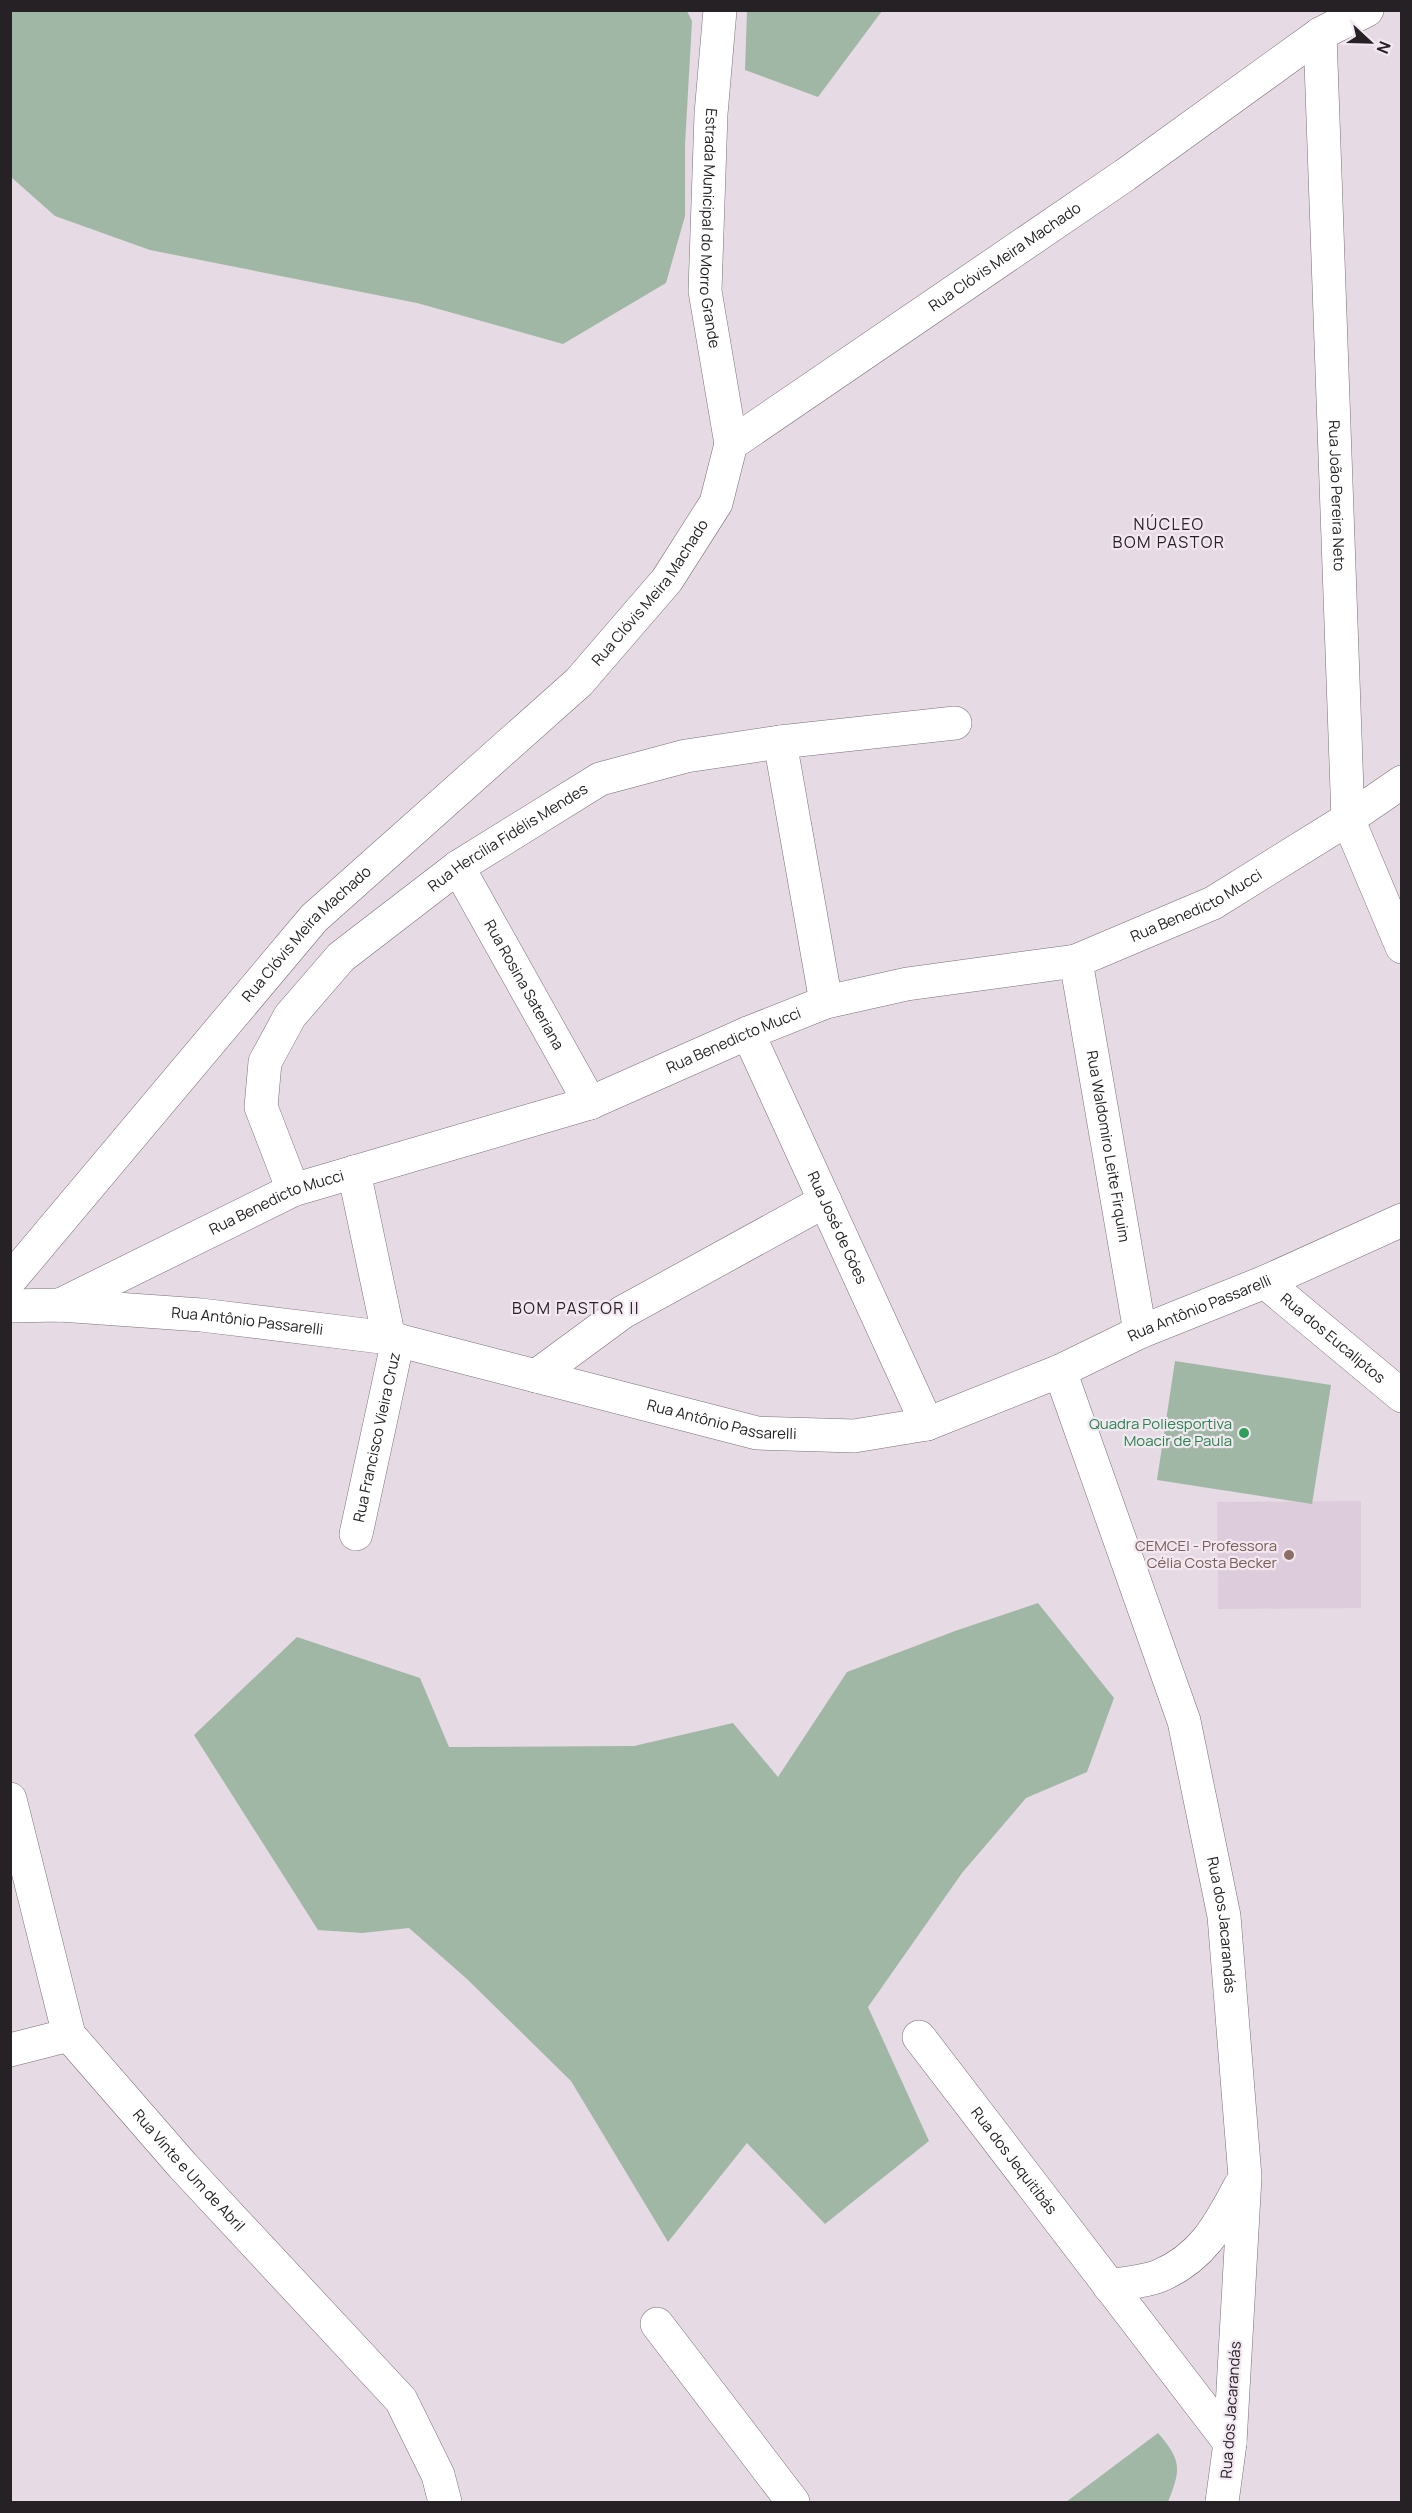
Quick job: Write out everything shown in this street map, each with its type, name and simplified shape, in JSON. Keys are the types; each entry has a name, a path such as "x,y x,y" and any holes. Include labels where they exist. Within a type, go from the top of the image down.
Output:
{"street":[{"name":"Estrada Municipal do Morro Grande","path":"720,10 711,114 705,291 731,444"},
{"name":"Rua Clóvis Meira Machado","path":"10,1280 314,918 579,682 660,589 716,502 731,444 1125,175 1320,34 1366,10"},
{"name":"Rua João Pereira Neto","path":"1320,34 1348,819 1401,947"},
{"name":"Rua Hercília Fidélis Mendes","path":"293,1190 261,1107 265,1062 290,1016 341,957 458,867 600,779 686,756 780,742 955,723"},
{"path":"780,742 826,1002"},
{"name":"Rua Benedicto Mucci","path":"60,1305 293,1190 590,1103 748,1033 826,1002 907,984 1076,961 1213,903 1348,819 1401,782"},
{"name":"Rua Rosina Sateriana","path":"458,867 590,1103"},
{"name":"Rua Waldomiro Leite Firquim","path":"1076,961 1140,1332"},
{"name":"Rua José de Góes","path":"748,1033 927,1424"},
{"path":"354,1172 394,1339"},
{"path":"536,1376 623,1312 825,1201"},
{"name":"Rua Antônio Passarelli","path":"10,1306 60,1305 201,1315 394,1339 757,1433 854,1436 927,1424 1060,1371 1140,1332 1265,1282 1401,1220"},
{"name":"Rua dos Eucaliptos","path":"1265,1282 1401,1396"},
{"name":"Rua Francisco Vieira Cruz","path":"356,1534 394,1339"},
{"name":"Rua dos Jacarandás","path":"1060,1371 1184,1721 1224,1916 1245,2177 1230,2443 1223,2502"},
{"name":"Rua Vinte e Um de Abril","path":"10,1799 69,2035 183,2166 401,2400 438,2475 445,2502"},
{"path":"10,2050 69,2035"},
{"name":"Rua dos Jequitibás","path":"919,2037 1230,2443"},
{"path":"1109,2286 1158,2276 1196,2255 1220,2224 1245,2177"},
{"path":"657,2324 793,2502"}],"shaded area":[{"name":"CEMCEI - Professora Célia Costa Becker","path":"1361,1501 1361,1608 1218,1609 1217,1502"}],"green space":[{"path":"747,10 882,11 818,97 745,70"},
{"path":"11,11 687,11 692,21 685,145 685,216 666,283 563,344 417,303 150,250 55,216 11,177"},
{"name":"Quadra Poliesportiva Moacir de Paula","path":"1175,1361 1331,1385 1312,1504 1157,1480"},
{"path":"1038,1603 1114,1698 1087,1772 1026,1798 962,1873 868,2007 929,2141 825,2224 747,2143 668,2242 571,2081 467,1979 409,1928 362,1933 318,1930 194,1735 297,1637 420,1678 449,1747 634,1746 733,1723 778,1777 847,1672 955,1631"},
{"path":"1158,2433 1172,2451 1177,2466 1168,2502 1066,2502"}],"place":[{"name":"Quadra Poliesportiva Moacir de Paula","path":"1244,1433"},
{"name":"CEMCEI - Professora Célia Costa Becker","path":"1289,1555"}],"district":[{"name":"NÚCLEO BOM PASTOR","path":"1169,533"},
{"name":"BOM PASTOR II","path":"576,1308"}]}
